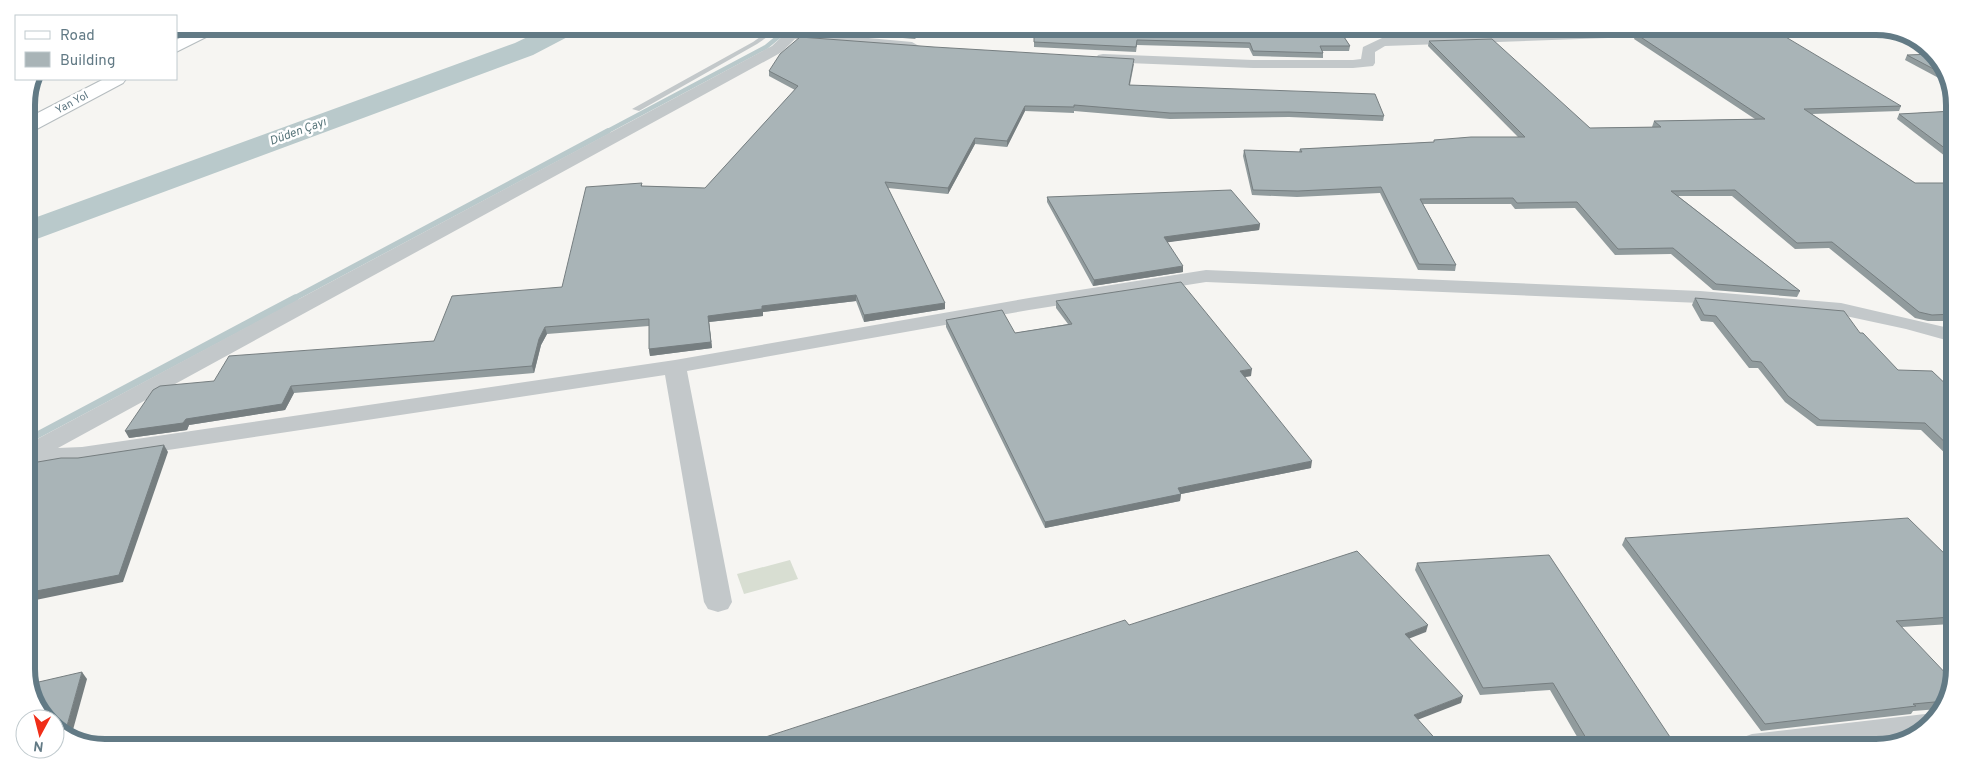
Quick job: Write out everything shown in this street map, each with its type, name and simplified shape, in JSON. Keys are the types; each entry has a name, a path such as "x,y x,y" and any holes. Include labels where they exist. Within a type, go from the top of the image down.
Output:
{"street":[{"path":"178,46 198,35"},
{"path":"35,450 709,78 777,49 787,35"},
{"path":"831,35 922,46"},
{"path":"1086,58 1252,64 1353,64 1368,63 1368,50 1382,42 1579,35"},
{"name":"Yan Yol","path":"35,122 115,80"},
{"path":"35,455 82,455 675,367 1020,306 1206,276 1700,297 1840,310 1910,324 1946,336"},
{"path":"675,367 718,602"},
{"path":"1830,739 1911,730"}],"lane":[{"path":"636,109 709,78"}],"shaded area":[{"path":"790,560 798,579 744,594 737,574"}],"building":[{"path":"1034,35 1343,35 1350,46 1320,46 1323,53 1253,51 1250,43 1137,40 1136,47 1034,42"},
{"path":"1638,35 1782,35 1901,106 1804,109 1915,183 1946,183 1946,314 1932,315 1919,312 1832,242 1797,243 1735,190 1671,191 1800,291 1716,284 1673,248 1618,249 1577,202 1517,203 1513,198 1420,199 1456,265 1419,264 1381,187 1298,191 1253,190 1244,150 1302,152 1300,149 1434,142 1434,140 1471,137 1525,137 1429,41 1492,39 1590,128 1661,127 1654,121 1765,119"},
{"path":"800,37 1134,59 1129,85 1375,94 1384,116 1289,112 1170,113 1074,105 1074,107 1025,106 1007,141 975,138 948,188 885,182 945,303 864,315 856,295 762,306 762,309 708,316 711,342 649,349 649,319 545,327 539,339 532,366 291,386 282,404 186,419 183,423 125,431 153,390 160,386 214,381 229,356 434,341 452,296 562,287 586,187 642,183 641,186 705,188 798,86 769,71 780,54"},
{"path":"1923,54 1937,71 1907,55"},
{"path":"1946,111 1946,149 1899,114"},
{"path":"1231,190 1260,224 1164,237 1183,266 1094,280 1047,197"},
{"path":"1181,282 1252,369 1240,371 1312,461 1178,488 1181,494 1045,522 946,320 1002,310 1015,333 1072,324 1056,301"},
{"path":"1695,298 1844,311 1860,333 1863,333 1898,370 1932,371 1946,384 1946,443 1925,423 1820,420 1788,396 1761,362 1752,361 1716,316 1704,315"},
{"path":"164,445 119,575 35,591 35,462 61,458 78,458"},
{"path":"1908,518 1946,555 1946,617 1896,621 1946,673 1938,702 1765,724 1625,538"},
{"path":"1357,551 1428,625 1405,634 1463,696 1414,715 1436,739 759,739 1125,620 1129,625"},
{"path":"1549,555 1670,737 1587,739 1553,683 1483,688 1417,563"},
{"path":"82,672 67,727 65,709 48,709 40,696 36,683"}],"waterway":[{"name":"Düden Çayı","path":"35,230 524,49 552,35"},
{"path":"606,132 766,47 781,35"},
{"path":"293,299 608,131"},
{"path":"35,436 295,298"}]}
